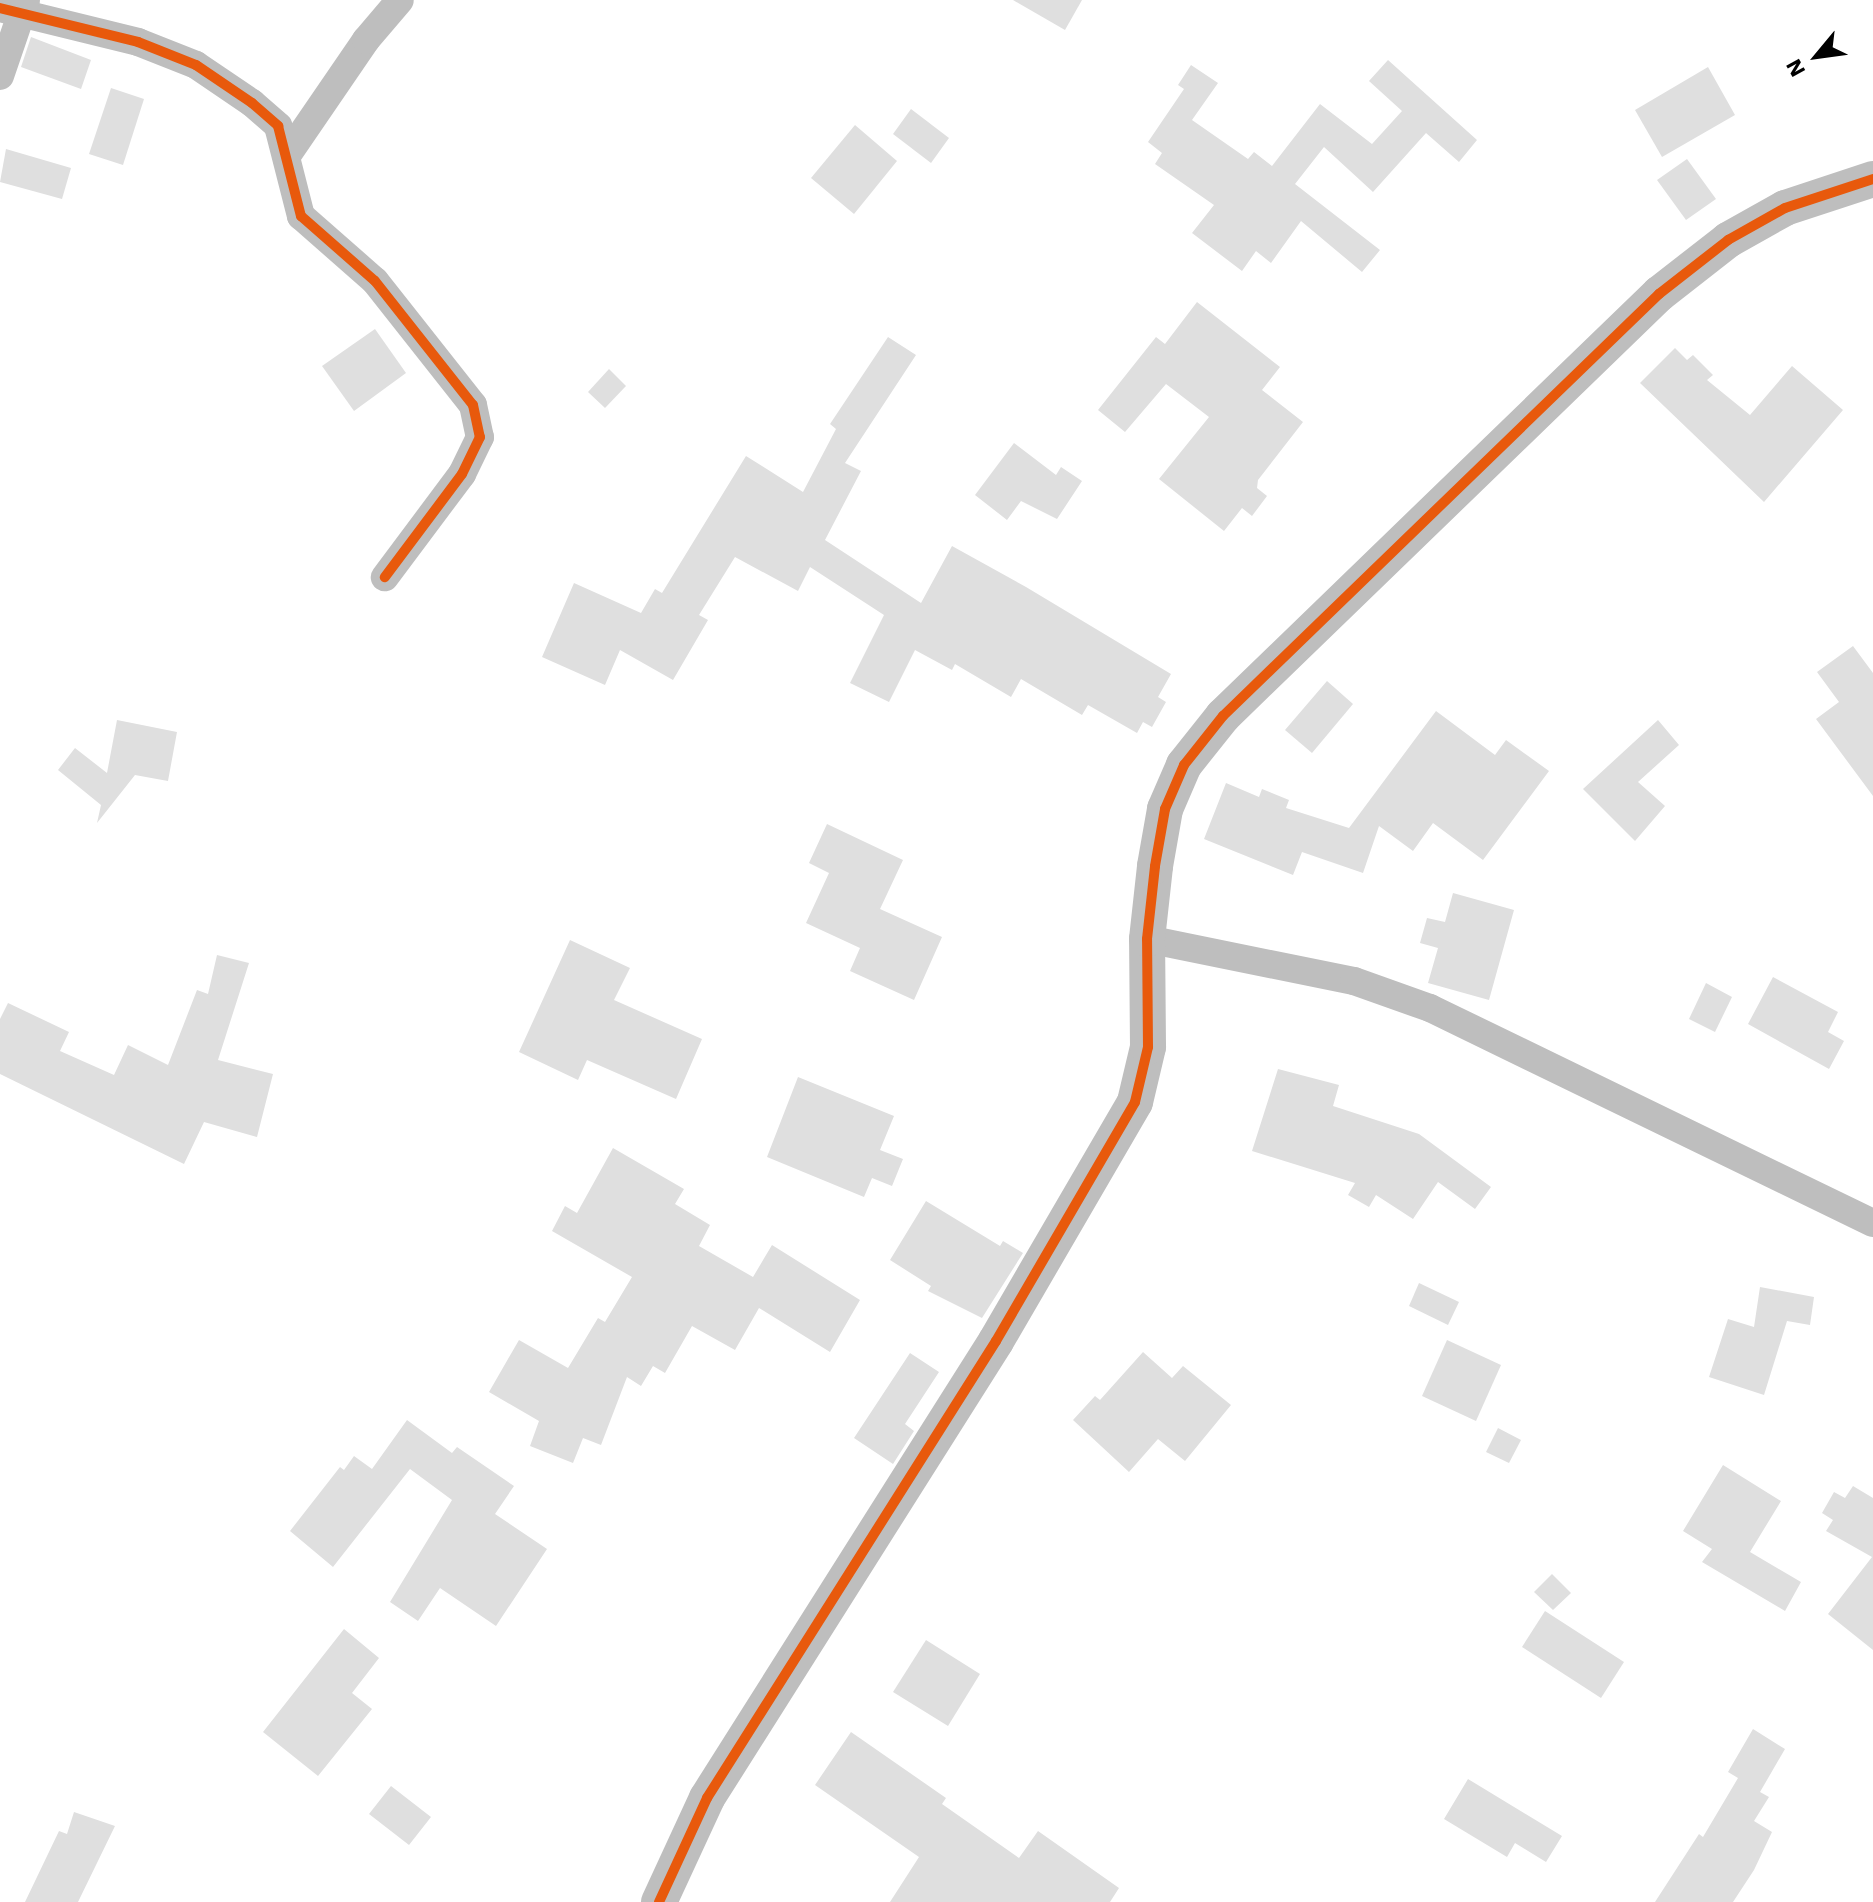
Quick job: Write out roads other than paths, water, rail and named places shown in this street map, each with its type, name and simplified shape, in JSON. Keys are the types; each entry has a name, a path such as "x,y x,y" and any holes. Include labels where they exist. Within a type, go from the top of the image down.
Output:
{"street":[{"path":"288,154 366,40 400,0"},
{"path":"0,76 16,6 138,42 196,65 278,126 288,154 290,187 301,216 375,281 473,405 480,437 474,449 385,577"},
{"path":"659,1902 707,1798 1107,1158 1135,1102 1148,1047 1147,939 1165,809 1184,765 1223,716 1659,294 1728,240 1785,208 1873,179"},
{"path":"1147,939 1354,981 1430,1008 1873,1223"}]}
